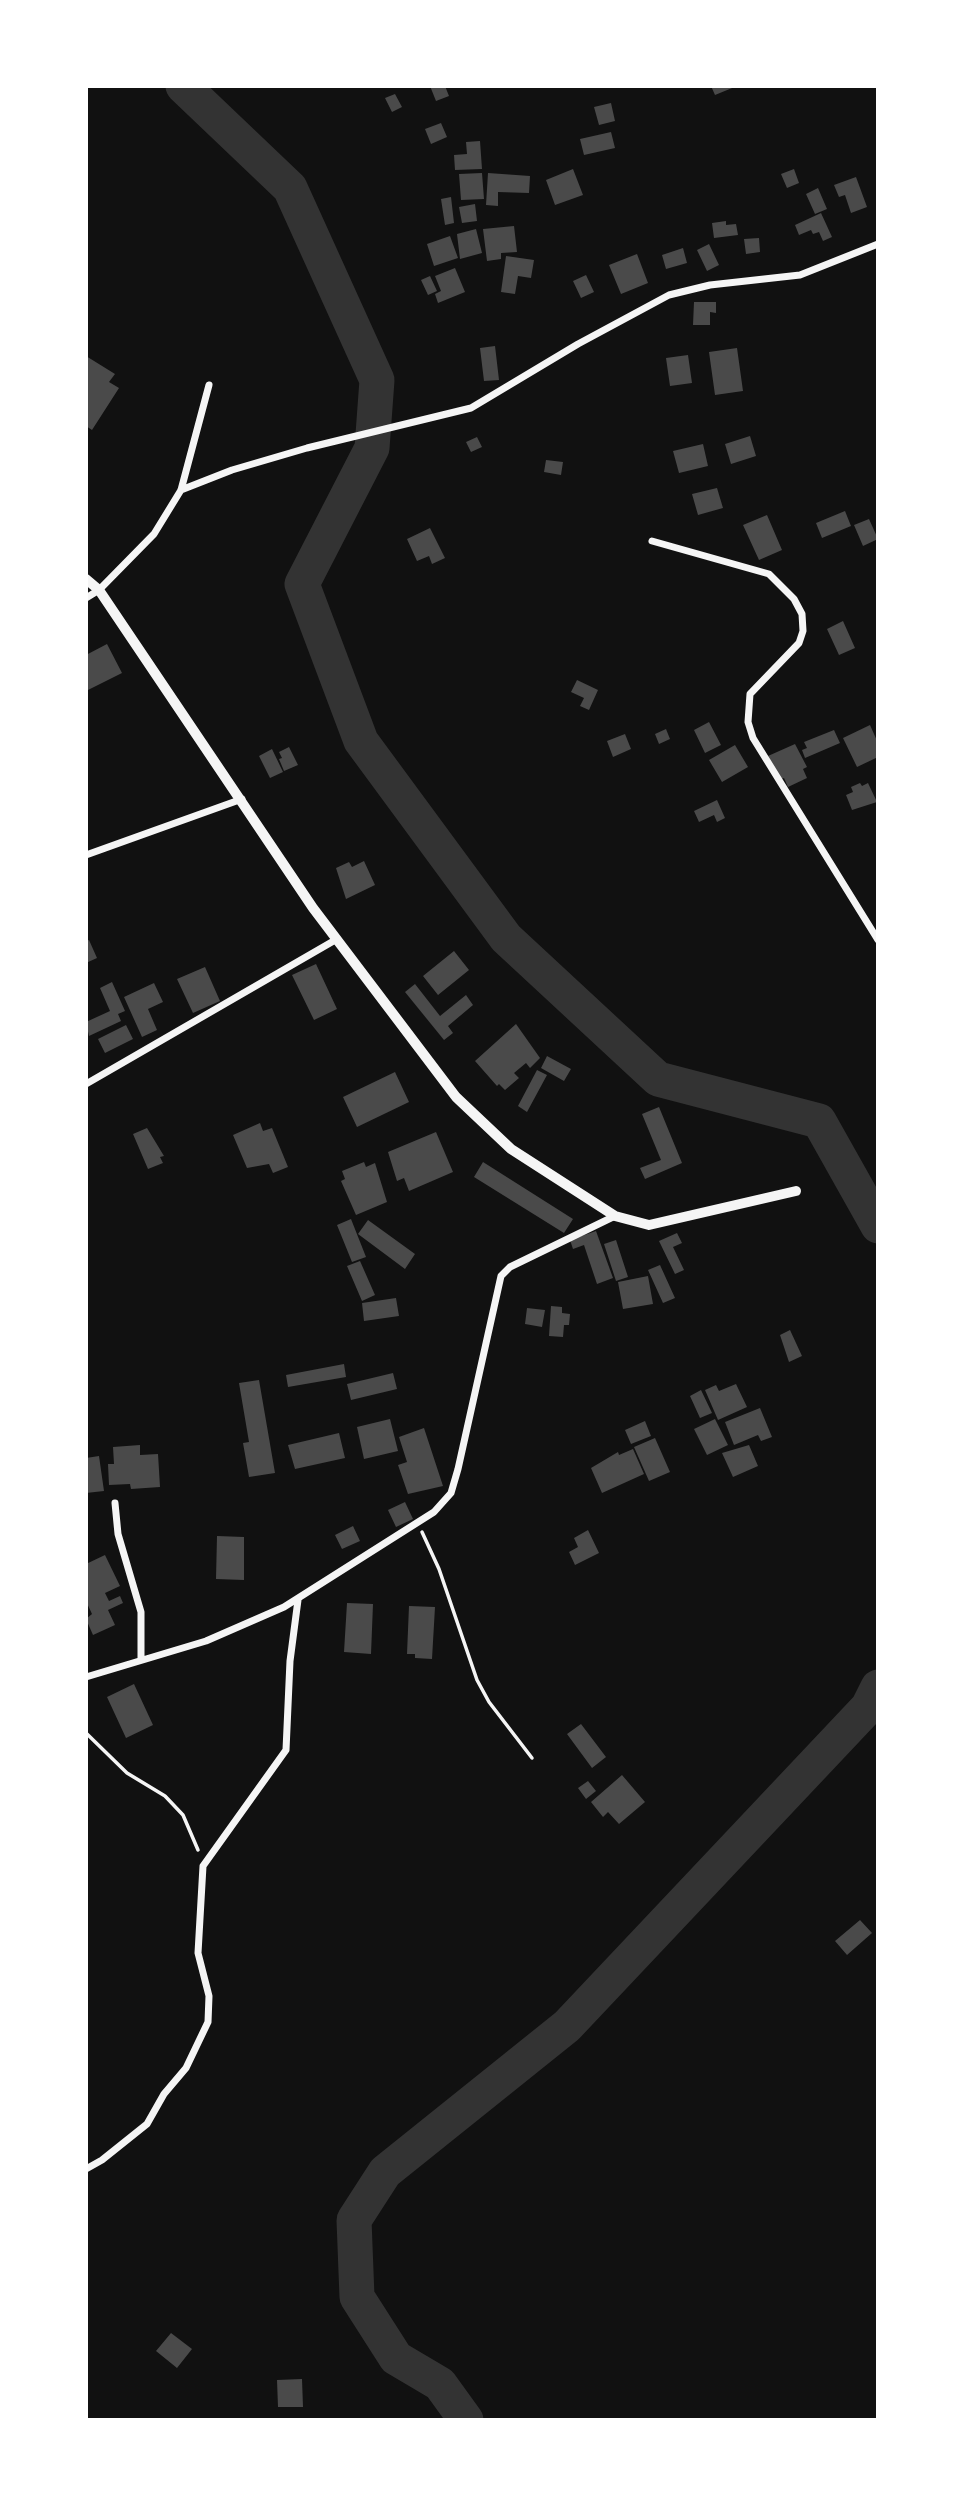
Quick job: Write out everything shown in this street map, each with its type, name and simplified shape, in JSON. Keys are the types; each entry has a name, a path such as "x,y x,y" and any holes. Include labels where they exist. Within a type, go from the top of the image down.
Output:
{"street":[{"path":"181,490 232,470 307,448 471,408 578,344 669,295 710,285 800,275 878,244"},
{"path":"86,598 99,590 155,534 181,490 209,384"},
{"path":"652,541 769,573 794,599 802,614 803,631 799,643 750,694 748,722 753,738 878,940"},
{"path":"86,579 99,590 337,939 456,1097 511,1149 615,1216 649,1225 796,1191"},
{"path":"86,855 242,799"},
{"path":"86,1084 337,939"},
{"path":"86,1677 206,1641 298,1600 418,1524 446,1502 451,1493 501,1276 510,1266 615,1216"},
{"path":"115,1503 118,1534 141,1612 141,1659"},
{"path":"86,2169 102,2160 147,2124 164,2094 186,2068 208,2022 209,1996 198,1953 203,1866 286,1750 290,1661 298,1600"}],"path":[{"path":"418,1524 439,1569 477,1680 489,1702 532,1758"},
{"path":"86,1733 127,1773 166,1796 183,1815 203,1866"}],"building":[{"path":"430,86 445,86 449,96 436,101"},
{"path":"711,86 737,86 715,95"},
{"path":"395,94 402,107 392,112 385,98"},
{"path":"611,103 615,121 599,125 594,107"},
{"path":"441,123 447,137 431,144 425,129"},
{"path":"611,132 615,148 584,155 580,139"},
{"path":"480,141 482,169 455,170 454,155 467,154 466,142"},
{"path":"573,169 583,195 555,205 546,180"},
{"path":"794,169 799,183 787,188 781,174"},
{"path":"482,173 484,199 461,200 459,174"},
{"path":"488,173 530,176 529,193 498,192 498,206 486,205"},
{"path":"856,177 867,207 851,213 845,195 839,197 834,185"},
{"path":"818,188 827,209 815,214 806,194"},
{"path":"451,197 454,223 445,225 441,199"},
{"path":"475,204 477,221 462,223 459,207"},
{"path":"821,213 832,237 823,241 819,232 813,234 811,230 799,235 795,225"},
{"path":"726,221 726,225 736,224 738,235 714,238 712,223"},
{"path":"514,226 517,252 501,253 501,259 487,261 483,229"},
{"path":"476,229 482,253 460,259 457,234"},
{"path":"450,236 458,258 434,266 427,244"},
{"path":"759,238 760,252 746,254 744,239"},
{"path":"709,244 719,265 707,271 697,250"},
{"path":"683,248 687,263 666,269 662,255"},
{"path":"637,254 648,283 621,294 609,265"},
{"path":"506,256 534,260 531,278 518,276 515,294 501,292"},
{"path":"455,268 465,292 438,303 435,294 441,291 435,276"},
{"path":"586,275 594,292 581,298 573,281"},
{"path":"430,276 437,291 428,295 421,280"},
{"path":"694,302 716,302 716,313 710,312 710,325 693,325"},
{"path":"495,346 499,380 484,381 480,348"},
{"path":"737,348 743,391 715,395 709,352"},
{"path":"688,355 692,383 670,386 666,358"},
{"path":"86,356 115,374 109,382 119,388 92,430 86,426"},
{"path":"750,436 756,456 731,464 725,444"},
{"path":"477,437 482,447 471,452 466,442"},
{"path":"703,444 708,466 679,473 673,451"},
{"path":"546,460 563,462 561,475 544,472"},
{"path":"717,488 723,508 698,515 692,494"},
{"path":"845,511 851,526 822,538 816,523"},
{"path":"767,515 782,550 759,560 743,525"},
{"path":"869,519 878,539 863,546 854,525"},
{"path":"430,528 445,558 432,564 429,556 417,561 407,539"},
{"path":"843,621 855,648 839,655 827,629"},
{"path":"107,644 122,673 86,691 86,655"},
{"path":"577,680 598,690 589,710 580,706 584,698 571,692"},
{"path":"709,722 721,745 705,753 694,730"},
{"path":"870,725 878,743 878,757 857,767 843,738"},
{"path":"666,729 670,739 659,744 655,734"},
{"path":"834,730 840,743 805,758 802,750 807,748 804,742"},
{"path":"625,734 631,749 613,757 607,741"},
{"path":"795,744 807,767 803,769 807,778 788,787 784,778 779,780 768,756"},
{"path":"735,745 748,767 722,782 709,760"},
{"path":"289,747 298,765 284,771 279,752"},
{"path":"272,749 283,772 270,778 259,756"},
{"path":"860,783 862,786 868,783 877,802 852,810 846,795 853,792 851,787"},
{"path":"717,800 725,818 717,822 714,815 699,822 694,811"},
{"path":"364,861 375,885 346,899 336,868 349,862 352,867"},
{"path":"89,940 97,958 86,963 86,941"},
{"path":"454,951 469,970 438,995 423,976"},
{"path":"316,964 337,1009 314,1020 292,975"},
{"path":"205,967 220,1001 193,1013 177,979"},
{"path":"112,982 125,1011 118,1014 121,1021 89,1036 86,1022 110,1011 100,988"},
{"path":"154,983 163,1002 148,1009 157,1030 142,1037 124,997"},
{"path":"415,984 440,1016 466,995 473,1005 448,1026 453,1033 444,1040 405,992"},
{"path":"516,1024 540,1058 530,1068 526,1063 514,1073 519,1078 505,1090 499,1084 497,1086 475,1061"},
{"path":"126,1025 133,1039 105,1053 98,1039"},
{"path":"547,1056 571,1069 564,1081 541,1068"},
{"path":"537,1070 547,1075 527,1112 518,1106"},
{"path":"395,1072 409,1102 357,1127 343,1097"},
{"path":"659,1107 682,1163 645,1179 640,1168 661,1160 642,1114"},
{"path":"260,1123 263,1131 272,1128 288,1167 273,1173 269,1164 247,1168 233,1135"},
{"path":"147,1128 164,1156 160,1157 163,1163 148,1169 133,1134"},
{"path":"436,1132 453,1172 409,1191 404,1178 397,1181 388,1152"},
{"path":"364,1162 366,1167 375,1163 387,1202 356,1215 341,1181 345,1179 342,1171"},
{"path":"483,1162 573,1219 564,1233 474,1177"},
{"path":"351,1219 366,1257 352,1262 337,1225"},
{"path":"368,1220 415,1254 405,1269 358,1234"},
{"path":"596,1231 613,1278 597,1284 584,1245 573,1249 570,1240"},
{"path":"677,1233 682,1243 673,1247 684,1270 675,1274 659,1241"},
{"path":"616,1240 628,1277 616,1281 604,1244"},
{"path":"360,1261 375,1295 362,1301 347,1266"},
{"path":"660,1265 675,1298 663,1303 648,1270"},
{"path":"648,1276 653,1304 623,1309 618,1282"},
{"path":"396,1298 399,1316 364,1321 362,1303"},
{"path":"551,1306 562,1307 562,1313 570,1314 569,1325 564,1325 563,1337 549,1336"},
{"path":"527,1308 545,1310 542,1327 525,1324"},
{"path":"790,1330 802,1356 789,1362 780,1335"},
{"path":"344,1364 346,1377 288,1387 286,1375"},
{"path":"393,1373 397,1389 351,1400 347,1384"},
{"path":"259,1380 275,1473 249,1477 243,1443 249,1442 239,1383"},
{"path":"736,1384 747,1407 718,1420 705,1390 716,1385 719,1391"},
{"path":"701,1390 712,1413 700,1418 690,1396"},
{"path":"760,1408 772,1437 761,1441 758,1435 734,1445 725,1422"},
{"path":"390,1419 398,1451 364,1459 357,1427"},
{"path":"715,1419 728,1445 707,1455 694,1429"},
{"path":"645,1421 651,1436 631,1444 625,1430"},
{"path":"424,1428 443,1486 408,1494 398,1465 407,1462 399,1437"},
{"path":"339,1433 345,1458 295,1469 288,1445"},
{"path":"655,1438 670,1472 649,1481 634,1447"},
{"path":"140,1445 140,1455 158,1454 160,1487 131,1489 130,1484 109,1485 108,1464 114,1464 113,1447"},
{"path":"749,1445 758,1466 733,1477 722,1453"},
{"path":"633,1449 644,1474 602,1493 591,1468 618,1452 619,1455"},
{"path":"99,1456 104,1491 86,1493 86,1458"},
{"path":"405,1502 413,1519 396,1527 388,1510"},
{"path":"353,1526 360,1541 342,1549 335,1535"},
{"path":"588,1530 599,1553 575,1565 569,1552 578,1547 574,1538"},
{"path":"217,1536 244,1537 244,1580 216,1579"},
{"path":"105,1555 120,1586 105,1593 109,1601 120,1596 123,1603 108,1610 115,1625 93,1635 86,1619 92,1614 86,1601 86,1564"},
{"path":"347,1603 373,1604 371,1654 344,1652"},
{"path":"409,1606 435,1607 432,1659 415,1658 415,1654 407,1654"},
{"path":"134,1684 153,1725 126,1738 107,1697"},
{"path":"581,1724 606,1757 592,1768 567,1734"},
{"path":"622,1775 645,1802 619,1824 608,1812 603,1817 591,1802"},
{"path":"588,1781 596,1791 586,1799 578,1788"},
{"path":"860,1920 872,1933 847,1955 835,1941"},
{"path":"171,2333 192,2349 177,2368 156,2351"},
{"path":"302,2379 303,2407 278,2407 277,2380"}],"waterway":[{"path":"183,86 290,188 377,380 372,448 302,584 361,741 506,938 658,1079 819,1121 878,1226"},
{"path":"466,2420 440,2384 396,2358 357,2297 354,2220 385,2172 567,2026 868,1707 878,1687"}]}
